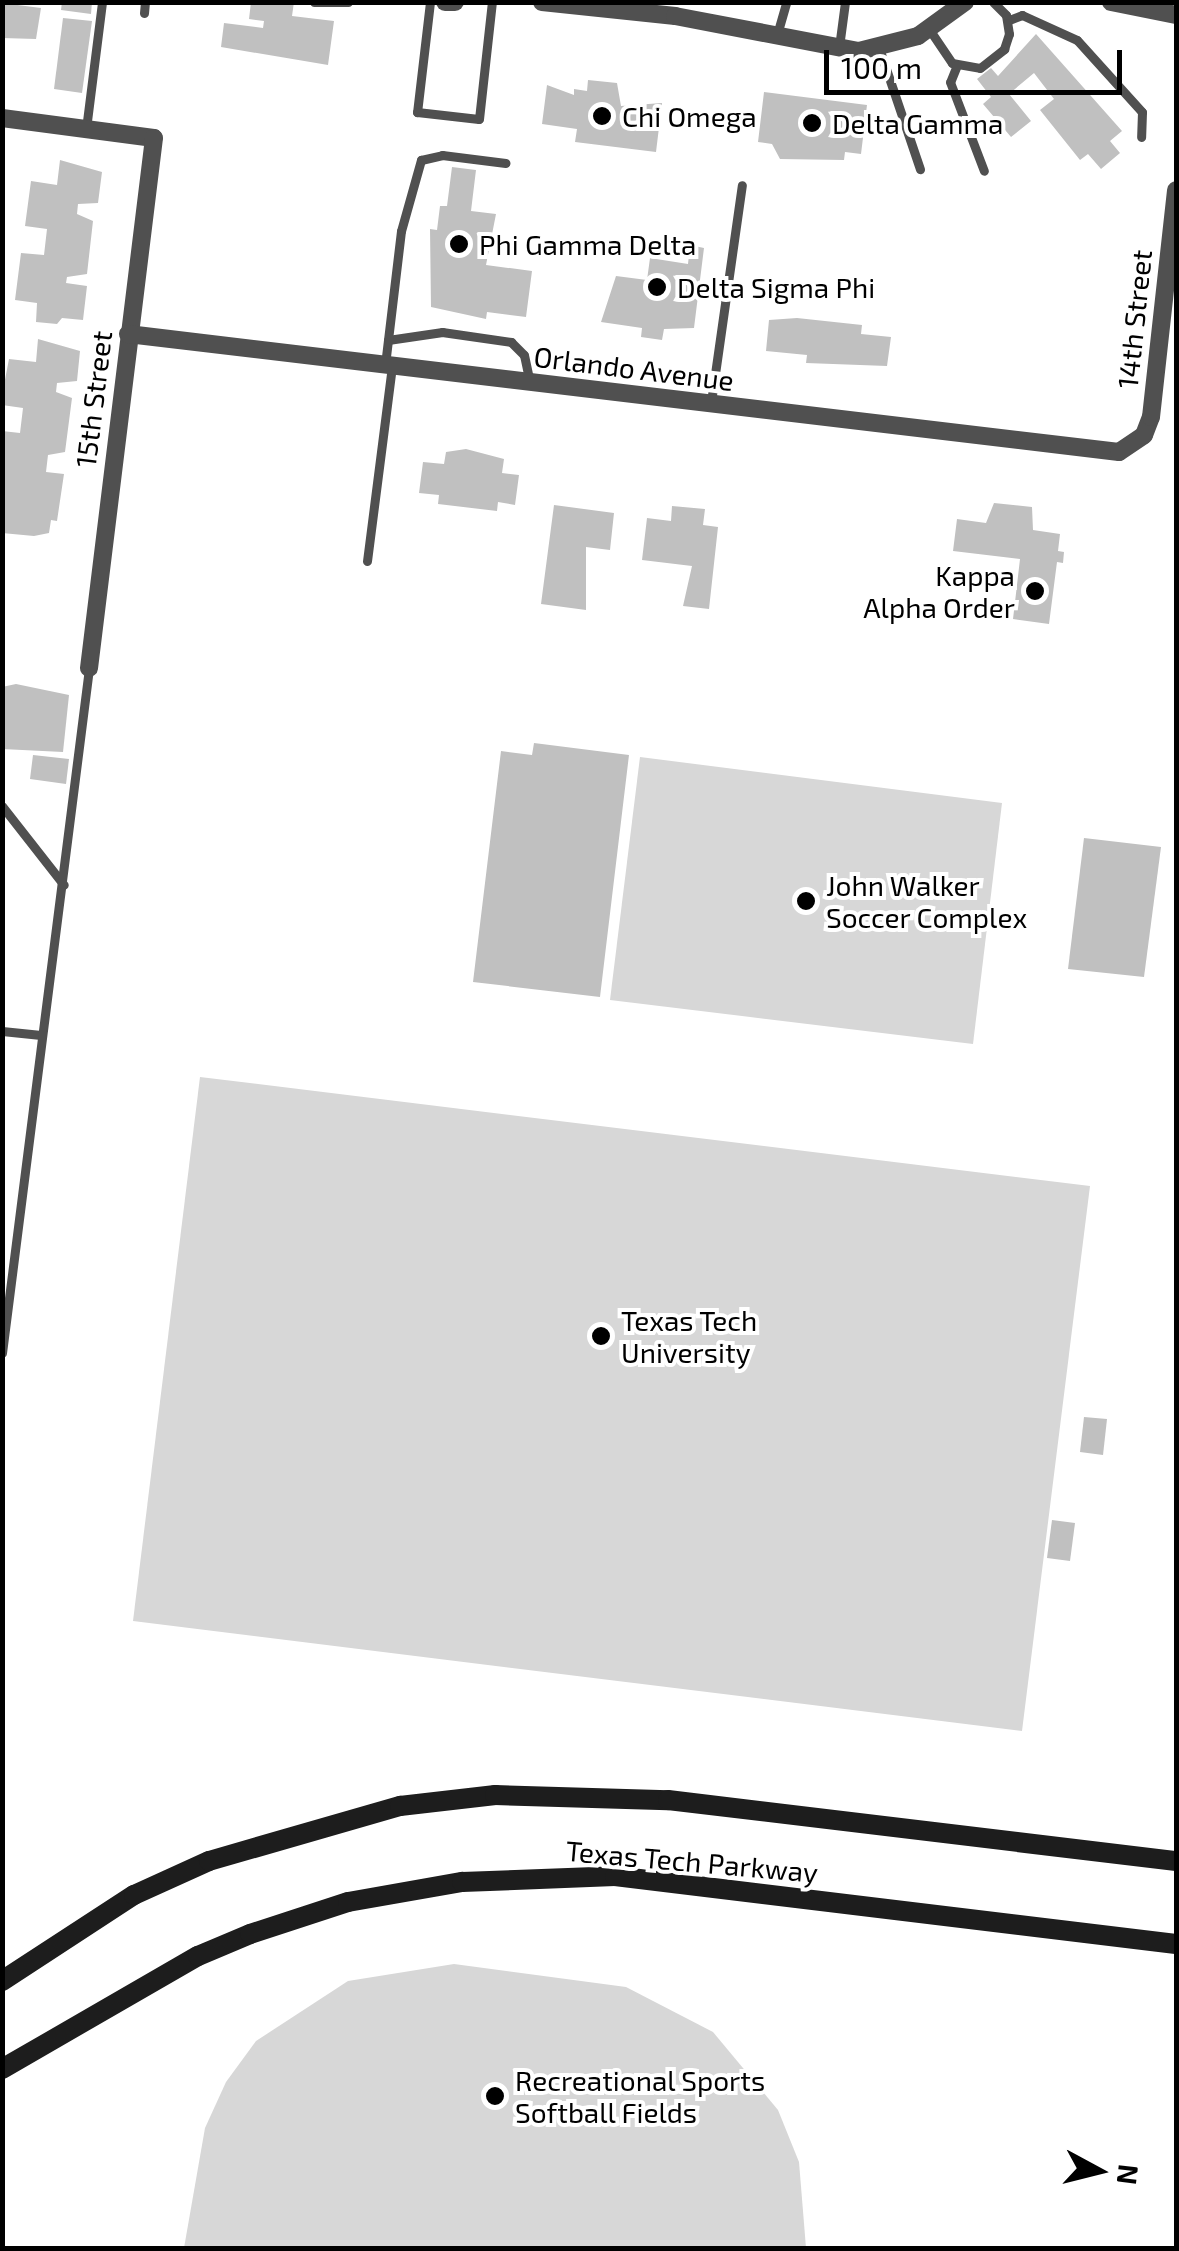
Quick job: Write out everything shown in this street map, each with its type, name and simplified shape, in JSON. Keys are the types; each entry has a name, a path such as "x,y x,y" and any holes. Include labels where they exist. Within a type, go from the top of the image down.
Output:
{"main road":[{"name":"Texas Tech Parkway","path":"2,1981 134,1895 208,1861 400,1806 495,1795 668,1800 1176,1861"},
{"name":"Texas Tech Parkway","path":"2,2069 198,1956 250,1934 348,1902 496,1878 615,1876 1176,1944"}],"street":[{"path":"445,2 455,2"},
{"path":"542,2 633,6 839,50 880,48 929,29 965,2"},
{"path":"1110,2 1176,15"},
{"path":"2,118 86,129"},
{"name":"15th Street","path":"86,129 154,138 90,668"},
{"name":"14th Street","path":"1132,447 1152,417 1176,190"},
{"name":"Orlando Avenue","path":"128,334 1097,452 1132,447"}],"lane":[{"path":"86,129 102,2"},
{"path":"314,2 348,2"},
{"path":"430,2 417,112 479,120 492,2"},
{"path":"776,38 786,2"},
{"path":"839,50 845,2"},
{"path":"929,29 957,64 980,68 1004,49 1008,20 993,2"},
{"path":"1008,20 1022,15 1077,40 1142,112 1141,137"},
{"path":"880,48 920,169"},
{"path":"957,64 950,82 984,171"},
{"path":"367,561 401,231 422,160 442,155 506,163"},
{"path":"711,405 742,185"},
{"path":"388,340 442,332 512,342 524,355 530,383"},
{"path":"2,1353 90,668"},
{"path":"2,806 64,884"},
{"path":"2,1031 42,1035"}],"shaded area":[{"name":"John Walker Soccer Complex","path":"640,757 1002,803 973,1044 610,1000"},
{"path":"200,1077 1090,1186 1022,1731 133,1621"},
{"name":"Recreational Sports Softball Fields","path":"454,1964 626,1987 713,2032 778,2110 799,2162 806,2248 184,2248 205,2128 226,2082 256,2041 348,1981"}],"building":[{"path":"62,2 92,2 91,14 61,10"},
{"path":"251,2 294,2 292,16 334,21 328,65 221,47 224,23 263,28 264,21 249,19"},
{"path":"2,3 41,8 36,39 2,38"},
{"path":"63,18 92,21 82,93 54,89"},
{"path":"1036,34 1122,131 1110,141 1120,153 1101,169 1088,154 1080,160 1040,110 1054,99 1034,73 1009,94 1031,121 1011,137 983,104 991,97 977,79 991,68 998,76"},
{"name":"Chi Omega","path":"588,80 617,83 621,106 662,103 656,152 575,142 577,129 542,124 547,85 574,95 574,89 587,91"},
{"name":"Delta Gamma","path":"764,92 867,105 861,154 845,152 844,160 780,159 772,144 758,142"},
{"path":"60,160 102,172 98,203 78,204 77,214 93,221 87,274 67,277 66,283 87,286 83,320 62,318 57,324 36,322 37,303 15,300 21,253 44,255 47,229 25,226 31,181 57,185"},
{"name":"Phi Gamma Delta","path":"452,167 476,170 471,211 496,214 486,265 532,271 526,317 487,312 486,319 431,307 430,229 437,230 440,206 447,206"},
{"name":"Delta Sigma Phi","path":"690,245 704,248 694,328 664,329 662,340 641,337 642,328 601,322 616,276 647,280 650,258 688,264"},
{"path":"797,318 862,325 861,334 891,337 887,366 806,363 807,355 766,351 769,320"},
{"path":"38,339 80,351 77,381 57,383 56,392 72,398 65,452 48,455 46,472 64,474 57,521 51,520 49,533 2,533 2,431 20,433 23,408 2,405 2,395 9,359 36,362"},
{"path":"466,449 504,459 502,473 519,475 515,505 498,502 497,511 438,504 439,495 419,493 423,462 444,464 446,452"},
{"name":"Kappa Alpha Order","path":"994,503 1032,507 1033,530 1060,534 1058,551 1064,552 1063,563 1057,562 1049,624 1013,619 1020,559 953,551 957,519 986,523"},
{"path":"554,505 614,513 610,550 586,547 586,610 541,604"},
{"path":"672,506 705,509 703,525 718,527 709,609 683,606 692,566 642,560 647,518 671,521"},
{"path":"16,684 69,695 63,752 2,749 2,687"},
{"path":"534,743 629,755 600,997 473,982 501,751 532,755"},
{"path":"33,755 69,759 66,784 30,779"},
{"path":"1084,838 1161,847 1144,977 1068,969"},
{"path":"1084,1417 1107,1419 1103,1455 1080,1452"},
{"path":"1052,1520 1075,1523 1070,1561 1047,1558"}],"place":[{"name":"Chi Omega","path":"602,116"},
{"name":"Delta Gamma","path":"812,123"},
{"name":"Phi Gamma Delta","path":"459,244"},
{"name":"Delta Sigma Phi","path":"657,287"},
{"name":"Kappa Alpha Order","path":"1035,591"},
{"name":"John Walker Soccer Complex","path":"806,901"},
{"name":"Texas Tech University","path":"601,1336"},
{"name":"Recreational Sports Softball Fields","path":"495,2096"}]}
